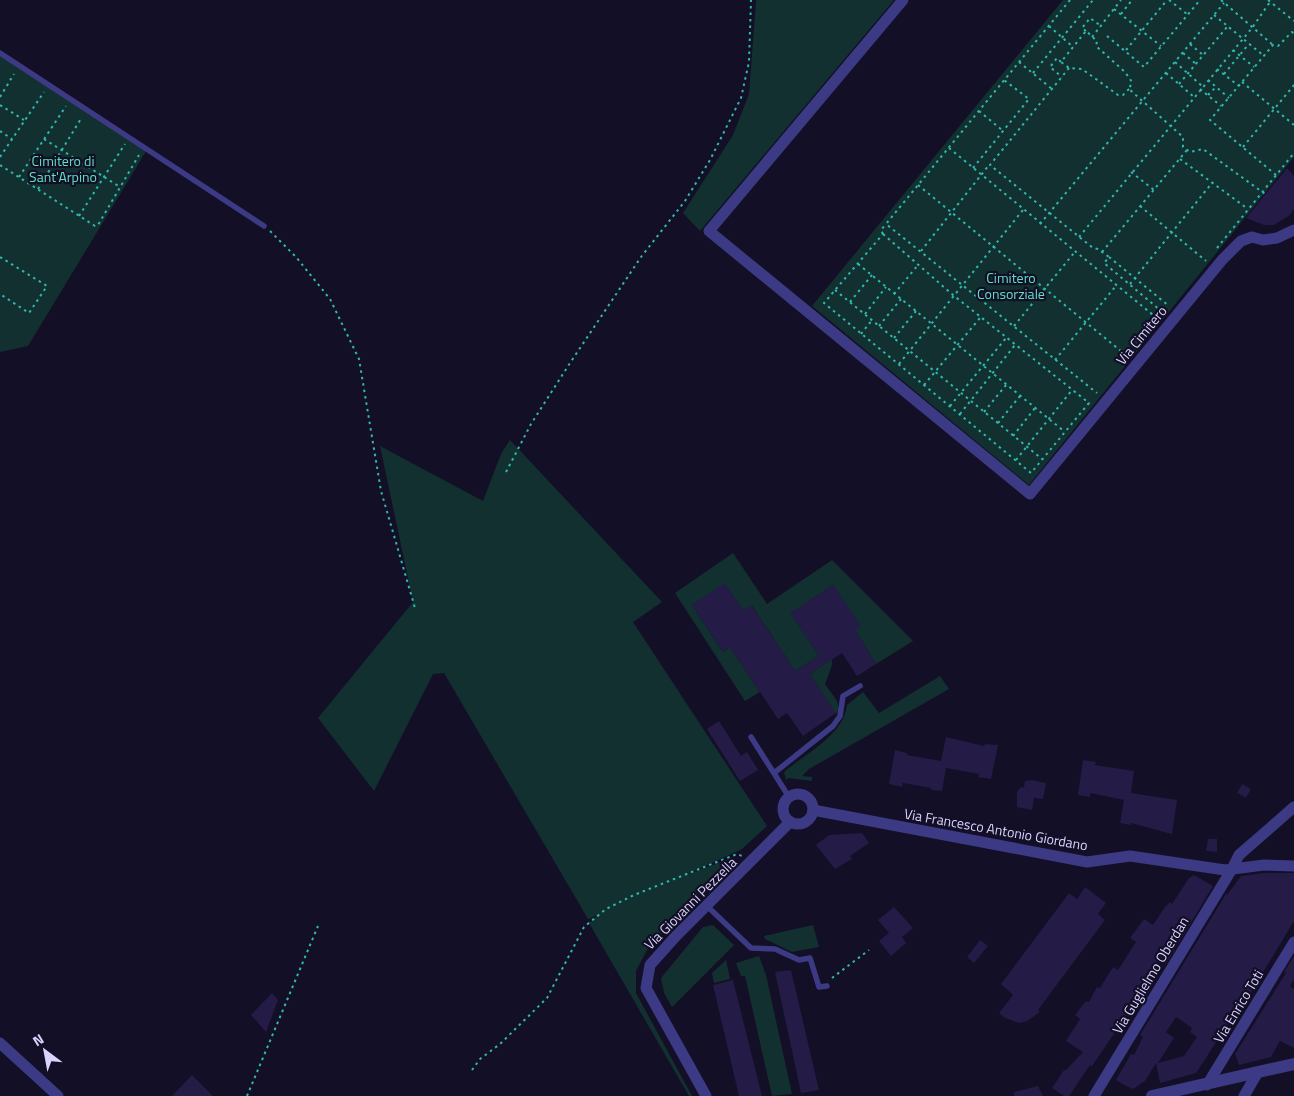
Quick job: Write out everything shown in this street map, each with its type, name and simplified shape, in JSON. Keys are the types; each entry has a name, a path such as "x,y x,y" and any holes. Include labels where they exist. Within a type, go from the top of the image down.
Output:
{"street":[{"name":"Via Cimitero","path":"903,0 709,231 1030,494 1228,254 1241,241 1252,237 1263,240 1277,238 1294,230"},
{"path":"798,794 808,797 813,810 805,822 790,822 783,809 789,797 798,794"},
{"name":"Via Guglielmo Oberdan","path":"1094,1096 1232,869 1239,854 1294,807"},
{"name":"Via Francesco Antonio Giordano","path":"813,810 1087,862 1130,856 1225,870 1264,865 1294,866"},
{"name":"Via Giovanni Pezzella","path":"706,1096 646,988 650,965 790,822"},
{"name":"Via Enrico Toti","path":"1207,1085 1294,942"},
{"path":"0,1043 58,1096"},
{"path":"1152,1096 1294,1064"},
{"path":"1244,1096 1258,1072"}],"lane":[{"path":"0,53 264,226"},
{"path":"774,773 833,726 840,716 843,696 860,686"},
{"path":"751,737 789,797"},
{"path":"707,906 751,948 775,949 800,960 810,958 819,987 826,986"}],"path":[{"path":"506,472 531,424 570,363 642,257 685,201 710,160 741,98 749,62 751,0"},
{"path":"883,234 824,303 1031,473 1089,403 953,296 883,234 881,230 1070,0"},
{"path":"1033,73 1093,0"},
{"path":"1092,37 1121,0"},
{"path":"1120,14 1132,0"},
{"path":"1125,51 1168,0 1187,15"},
{"path":"1107,36 1144,66 1200,0"},
{"path":"1221,0 1273,45 1278,46 1292,32 1294,34"},
{"path":"1079,237 1201,87 1252,28 1269,1 1294,21"},
{"path":"1040,224 1224,3"},
{"path":"1114,9 1161,46"},
{"path":"1214,15 1264,56"},
{"path":"1062,77 1050,67 1057,58 1069,68 1082,69 1118,95 1123,95 1129,89 1132,82 1125,72 1096,46 1097,41 1082,28 1090,18 1101,26"},
{"path":"1049,26 1073,47"},
{"path":"1179,84 1227,27"},
{"path":"1061,62 1086,31"},
{"path":"1190,44 1203,55"},
{"path":"1224,74 1249,44"},
{"path":"1273,45 1210,120 1276,175"},
{"path":"1233,50 1254,67"},
{"path":"1183,53 1196,64"},
{"path":"1019,62 1052,89"},
{"path":"1175,62 1221,106"},
{"path":"921,251 1069,68"},
{"path":"1217,69 1239,86"},
{"path":"0,97 16,71"},
{"path":"1166,73 1194,97"},
{"path":"973,168 1029,99 1004,80"},
{"path":"1208,80 1229,98"},
{"path":"1242,82 1294,125"},
{"path":"1243,147 1294,85"},
{"path":"1208,95 1216,86"},
{"path":"0,157 46,89"},
{"path":"1129,89 1183,137 1183,146 1190,152 1203,149 1265,194"},
{"path":"19,177 69,102"},
{"path":"0,105 24,120"},
{"path":"979,111 1003,131"},
{"path":"38,189 86,112"},
{"path":"0,131 12,139"},
{"path":"44,139 120,187"},
{"path":"79,216 128,140"},
{"path":"949,148 1158,319 1175,299"},
{"path":"0,165 95,226 98,225 142,149"},
{"path":"1102,252 1188,150"},
{"path":"1212,254 1294,153"},
{"path":"1180,160 1248,209"},
{"path":"990,165 1079,237 1109,257 1169,307"},
{"path":"1131,172 1154,190"},
{"path":"1129,284 1212,183"},
{"path":"918,185 1127,356"},
{"path":"1140,206 1206,261"},
{"path":"898,364 1023,210"},
{"path":"886,224 1096,393 1102,386"},
{"path":"264,226 296,258 330,299 359,359 381,491 414,608"},
{"path":"1014,326 1075,252"},
{"path":"1109,257 1104,263 1160,310 1166,310"},
{"path":"0,294 29,313 46,286 1,259"},
{"path":"858,264 1064,432"},
{"path":"894,294 918,265"},
{"path":"850,302 872,276"},
{"path":"1055,360 1116,286"},
{"path":"865,314 886,287"},
{"path":"835,290 1042,460"},
{"path":"879,326 901,299"},
{"path":"894,338 916,311"},
{"path":"924,385 980,317"},
{"path":"862,334 872,320"},
{"path":"950,406 1006,338"},
{"path":"960,414 1015,345"},
{"path":"984,412 1006,385"},
{"path":"1016,460 1072,390"},
{"path":"998,424 1020,396"},
{"path":"1013,436 1035,408"},
{"path":"472,1070 480,1058 524,1022 547,998 584,927 606,909 634,895 737,854 751,863"},
{"path":"247,1096 318,926"},
{"path":"826,986 833,976 869,950"}],"green space":[{"path":"756,0 894,0 700,231 683,213 733,135 749,94"},
{"name":"Cimitero Consorziale","path":"1063,0 1294,0 1294,157 1029,485 812,306"},
{"name":"Cimitero di Sant'Arpino","path":"0,53 148,148 28,346 0,352"},
{"path":"510,440 662,602 633,622 767,826 742,849 686,875 732,858 647,950 636,971 636,993 692,1096 689,1096 589,923 598,915 588,919 444,673 433,674 374,791 318,718 413,602 380,446 483,501 501,454"},
{"path":"733,553 767,604 832,560 913,641 876,664 855,630 860,626 833,585 791,613 819,656 795,671 752,606 743,611 725,584 692,605 723,652 730,647 760,692 745,701 675,593"},
{"path":"832,659 832,665 825,684 837,701 839,709 836,714 810,674"},
{"path":"940,676 949,689 809,769 802,776 812,777 812,781 789,778 786,780 784,772 831,735 839,726 847,705 863,692 879,713"},
{"path":"713,925 734,945 672,1007 664,993 661,978 703,927"},
{"path":"813,925 819,947 792,952 765,939 764,936"},
{"path":"759,956 766,975 792,1094 772,1096 745,976 741,976 736,963"},
{"path":"726,960 730,979 714,983 712,973"}],"building":[{"path":"1287,168 1294,176 1294,209 1290,215 1274,225 1264,225 1246,218"},
{"path":"725,583 743,611 751,605 795,671 819,656 790,613 833,585 861,626 855,630 876,664 857,676 842,653 810,674 836,713 803,736 787,713 778,719 730,647 723,652 692,605"},
{"path":"719,721 741,756 747,752 758,770 740,781 707,729"},
{"path":"946,737 984,746 985,744 998,745 991,779 978,777 979,774 946,768 942,791 903,783 902,787 889,784 895,750 907,753 907,755 941,761"},
{"path":"1083,760 1096,762 1095,765 1134,771 1131,793 1177,800 1172,834 1131,823 1131,825 1120,823 1124,800 1090,793 1090,797 1078,795"},
{"path":"1032,780 1046,783 1043,799 1034,798 1032,810 1017,807 1017,792 1020,788 1024,787 1025,781"},
{"path":"1242,784 1251,789 1246,798 1237,793"},
{"path":"862,833 869,843 850,856 852,859 835,869 816,845 829,835"},
{"path":"1208,839 1217,839 1217,852 1206,851"},
{"path":"1264,873 1294,873 1294,921 1245,1002 1240,999 1228,1019 1230,1021 1196,1073 1160,1083 1156,1063 1145,1081 1133,1089 1122,1084 1116,1080 1131,1054 1134,1055 1143,1037 1140,1035 1226,894 1241,876","holes":["1176,1017 1192,1028 1190,1032 1197,1037 1184,1056 1158,1063 1174,1038 1166,1032"]},
{"path":"1194,875 1213,886 1166,964 1161,960 1144,987 1150,990 1142,1003 1137,1000 1092,1066 1090,1065 1069,1096 1064,1096 1052,1088 1064,1070 1083,1052 1066,1041 1080,1019 1075,1015 1086,1001 1089,1002 1097,987 1100,988 1113,967 1118,970 1136,942 1130,938 1144,919 1153,925 1165,907 1170,902 1172,904 1189,878"},
{"path":"1085,887 1106,903 1098,914 1105,920 1038,1010 1040,1012 1027,1021 1019,1023 1005,1018 999,1013 1013,995 1001,984 1069,893 1077,899"},
{"path":"894,907 913,928 902,937 906,943 891,956 879,941 889,933 878,920"},
{"path":"980,940 988,946 974,963 967,957"},
{"path":"1294,956 1294,979 1290,986 1294,989 1294,1048 1280,1041 1271,1057 1239,1065 1235,1054 1286,973 1284,972"},
{"path":"791,970 819,1090 801,1093 775,972"},
{"path":"733,980 762,1096 739,1096 713,985"},
{"path":"272,993 278,1000 266,1032 251,1015"},
{"path":"192,1075 213,1096 172,1096"},
{"path":"1038,1086 1043,1096 1014,1096 1014,1092"}]}
